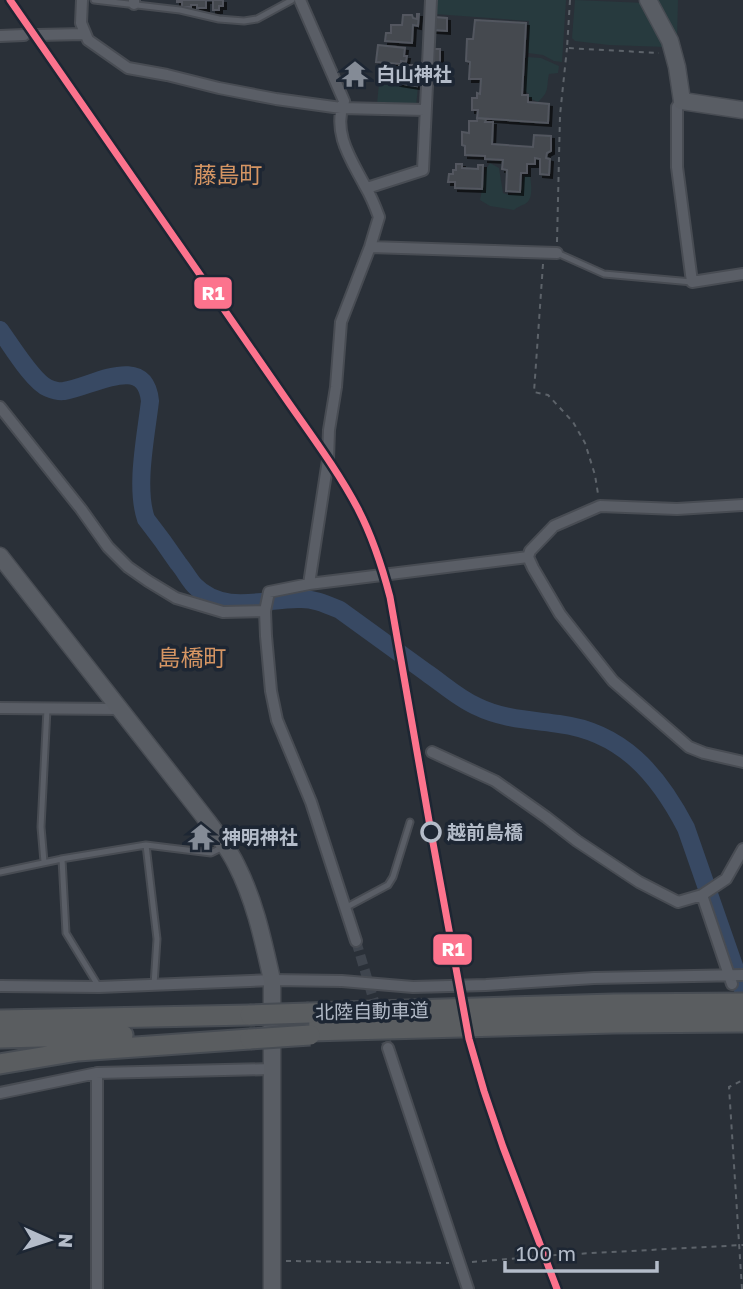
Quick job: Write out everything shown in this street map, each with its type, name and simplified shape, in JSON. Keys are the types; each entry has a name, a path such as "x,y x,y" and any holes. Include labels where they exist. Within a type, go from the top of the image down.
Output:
{"highway":[{"name":"北陸自動車道","path":"478,1017 614,1004 743,1003"},
{"name":"北陸自動車道","path":"0,1038 478,1017 743,1022"},
{"name":"北陸自動車道","path":"0,1018 250,1029"},
{"name":"北陸自動車道","path":"309,1026 368,1030 449,1018"},
{"path":"0,1064 250,1029"}],"street":[{"path":"82,0 81,23 88,40 128,68 264,97 341,107 425,110"},
{"path":"300,0 344,102 341,107 340,128 348,156 367,188 379,216 341,322 328,460 309,584"},
{"path":"367,188 423,170 430,0"},
{"path":"648,0 674,55 682,101 677,107 677,167 692,282 743,274"},
{"path":"37,35 85,34"},
{"path":"0,36 24,35"},
{"path":"682,101 743,110"},
{"path":"370,247 557,253"},
{"path":"0,407 108,547 128,567 176,598 223,612 267,605"},
{"path":"743,505 677,509 600,506 554,526 528,556 560,614 613,681 689,747 743,762"},
{"path":"0,556 226,846 251,899 272,980 272,1289"},
{"path":"356,941 306,790 276,720 271,691 267,605 270,592 309,584 528,556"},
{"path":"0,708 119,709"},
{"path":"432,752 495,781 639,882 678,902 707,892 726,879 743,849"},
{"path":"0,986 99,988 272,980 342,981 413,987 594,978 736,977 707,892"},
{"path":"388,1048 468,1289"},
{"path":"0,1093 97,1073 272,1069"},
{"path":"97,1073 97,1289"}],"lane":[{"path":"94,0 134,2 219,19 244,20 257,19 292,0"},
{"path":"557,253 604,274 692,282"},
{"path":"44,862 41,827 47,709"},
{"path":"345,908 388,884 393,877 410,822"},
{"path":"146,845 157,939 154,985"},
{"path":"0,872 146,845 211,853 226,846"},
{"path":"62,859 66,933 99,988"}],"path":[{"path":"557,253 560,115 570,0"},
{"path":"567,48 674,55"},
{"path":"544,253 534,392 548,395 573,422 585,443 600,506"},
{"path":"742,1289 729,1087 743,1080"},
{"path":"272,1261 459,1263 741,1245"}],"green space":[{"path":"435,0 566,0 562,62 528,53 529,21 435,14"},
{"path":"575,0 645,3 666,47 575,41 572,38"},
{"path":"654,0 678,0 677,38"},
{"path":"527,57 541,58 559,66 558,73 549,74 546,92 538,102 529,98 529,94 524,90"},
{"path":"379,83 418,87 416,106 377,104"},
{"path":"490,163 499,168 503,193 509,195 521,193 524,176 530,175 531,191 528,202 514,210 490,206 480,200 486,169"}],"building":[{"path":"177,0 206,0 206,8 197,8 197,5 182,7 182,2"},
{"path":"213,0 223,0 223,6 219,6 219,10 213,10"},
{"path":"417,14 418,26 413,25 412,43 385,41 386,33 391,33 391,25 402,25 403,15 412,15 417,19"},
{"path":"434,17 447,18 447,31 434,30"},
{"path":"475,20 526,23 522,95 528,95 528,102 549,104 548,123 477,118 478,110 472,110 472,98 477,98 477,93 480,94 481,79 469,79 470,62 466,61 467,39 473,39"},
{"path":"378,45 405,48 406,62 376,62"},
{"path":"432,49 440,49 440,65 431,65"},
{"path":"408,65 419,69 417,86 397,83 399,66"},
{"path":"477,118 493,122 492,144 533,147 534,135 551,136 551,151 546,158 550,159 549,175 540,174 540,159 535,158 535,164 527,164 527,173 521,173 520,192 506,191 507,170 502,169 503,160 465,155 462,132 469,133 469,121 477,121"},
{"path":"456,164 462,164 462,168 478,169 478,165 483,165 482,189 455,188 455,182 448,182 449,174 456,170"}],"waterway":[{"path":"0,330 29,371 50,389 64,391 102,379 128,375 138,378 146,386 150,401 141,477 146,519 194,585 205,594 230,603 304,599 325,604 340,610 469,703 506,716 581,729 601,736 636,759 663,790 686,828 741,986"}],"tunnel":[{"path":"356,941 388,1048"}],"transit line":[{"name":"R1","path":"10,0 324,453 368,530 390,597 469,1039 503,1147 557,1289"}],"place":[{"name":"白山神社","path":"355,74"},
{"name":"越前島橋","path":"431,832"},
{"name":"神明神社","path":"201,837"}],"district":[{"name":"藤島町","path":"228,175"},
{"name":"島橋町","path":"192,658"}]}
